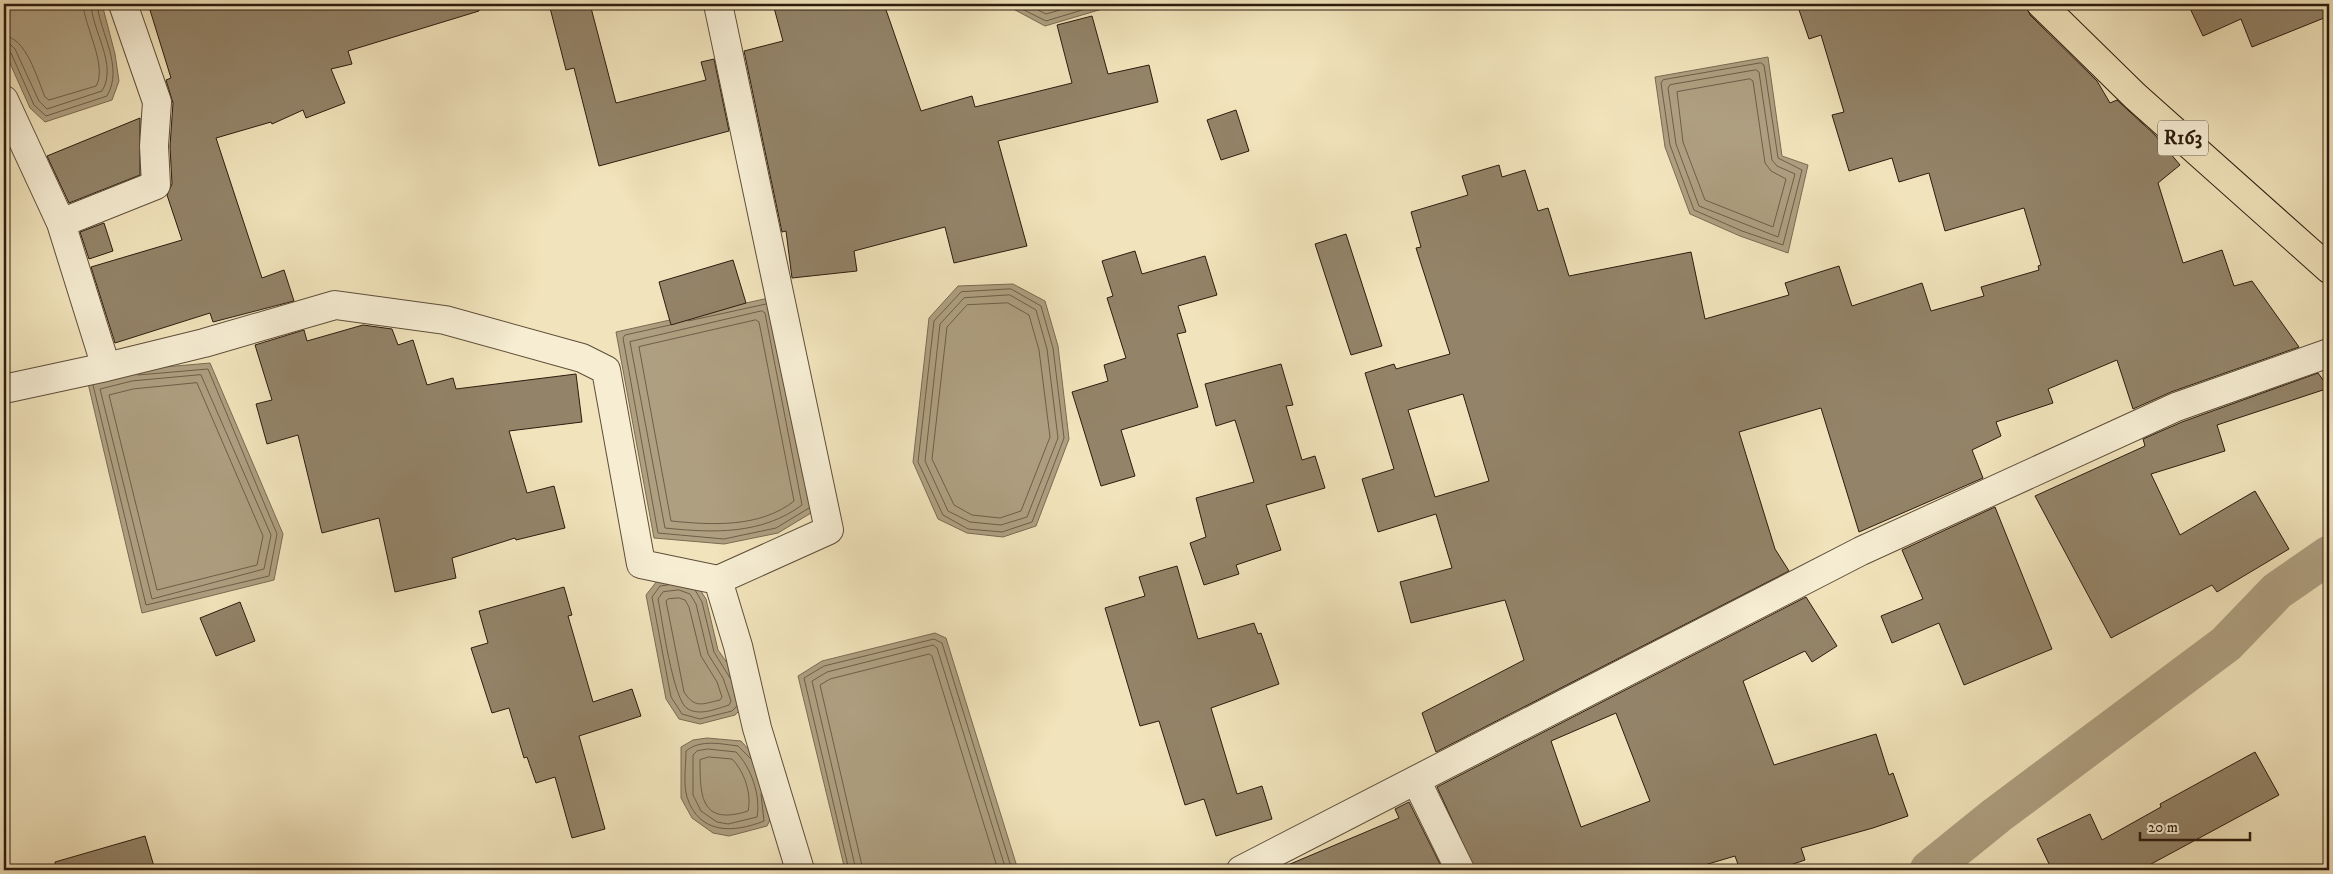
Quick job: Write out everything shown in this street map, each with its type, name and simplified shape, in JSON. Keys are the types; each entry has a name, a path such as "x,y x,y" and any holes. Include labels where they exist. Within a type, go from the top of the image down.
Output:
{"main road":[{"name":"R163","path":"2041,4 2135,96 2329,269"}],"street":[{"path":"61,223 156,185 154,146 157,102 123,4"},
{"path":"4,389 106,368 204,343 335,305 445,320 582,358 606,370 641,564 718,580 829,530 718,4"},
{"path":"4,100 61,223 106,368"},
{"path":"1241,870 1861,551 1931,517 2176,408 2329,353"},
{"path":"718,580 738,646 757,728 800,870"},
{"path":"1416,780 1460,870"}],"water":[{"path":"4,4 102,4 115,54 119,81 112,100 45,122 30,108 4,50"},
{"path":"1004,4 1119,4 1045,26"},
{"path":"1768,57 1782,156 1808,165 1788,253 1740,236 1690,214 1665,147 1655,77"},
{"path":"1013,284 1045,301 1058,346 1069,439 1036,526 1003,537 967,533 938,519 913,462 929,318 958,286"},
{"path":"773,297 816,510 778,533 724,544 654,538 616,332"},
{"path":"210,363 283,534 274,580 142,613 87,379 130,370"},
{"path":"657,581 697,585 706,599 718,650 733,671 741,709 735,715 700,724 679,719 666,699 646,595"},
{"path":"935,633 946,638 1018,870 845,870 798,676 822,661"},
{"path":"707,738 741,741 758,760 770,820 767,826 729,836 713,833 692,818 681,798 681,747 693,740"}],"building":[{"path":"170,4 478,4 479,11 348,51 352,64 331,69 345,103 306,118 303,110 272,124 271,122 216,138 262,278 284,270 294,301 213,322 210,313 115,343 91,267 182,240 167,195 172,184 170,146 173,103 166,80 171,78 150,10"},
{"path":"549,4 590,4 616,103 706,80 701,62 714,59 729,131 599,166 574,68 566,70"},
{"path":"773,4 884,4 921,111 972,96 975,107 1072,83 1057,25 1092,16 1108,74 1149,65 1158,102 998,141 1027,246 954,263 945,227 854,251 857,271 792,278 786,231 782,232 744,51 783,41"},
{"path":"1797,4 2026,4 2030,15 2097,81 2110,103 2117,100 2155,135 2180,165 2158,183 2183,263 2222,250 2234,286 2252,281 2299,347 2171,392 2133,409 2117,360 2048,389 2053,403 1996,422 2001,436 1972,450 1983,478 1859,532 1821,408 1739,432 1775,549 1789,571 1436,752 1422,713 1524,660 1505,600 1411,623 1400,582 1452,568 1436,514 1378,532 1362,479 1394,469 1365,373 1394,364 1396,369 1450,354 1416,248 1421,247 1411,212 1468,195 1462,176 1499,165 1502,177 1525,170 1538,211 1548,208 1569,276 1691,252 1705,319 1789,295 1785,283 1839,266 1852,306 1922,283 1931,311 1984,296 1981,287 2039,270 2038,266 2041,265 2024,208 1945,231 1929,173 1899,182 1892,158 1849,171 1832,115 1844,112 1821,35 1809,39","holes":["1463,394 1489,481 1435,497 1408,410"]},
{"path":"2188,4 2329,4 2329,16 2252,47 2241,19 2203,36"},
{"path":"1236,110 1249,151 1221,160 1207,120"},
{"path":"140,118 140,175 69,203 47,156"},
{"path":"104,223 113,251 89,259 80,232"},
{"path":"1346,234 1382,346 1351,355 1315,244"},
{"path":"1135,251 1142,274 1205,256 1217,295 1178,306 1186,332 1177,334 1198,407 1121,430 1135,476 1101,486 1072,392 1108,381 1104,365 1126,358 1107,298 1113,296 1102,261"},
{"path":"733,260 746,303 671,325 659,282"},
{"path":"363,325 392,329 398,345 413,340 427,385 453,378 456,389 576,374 582,422 509,431 527,493 554,486 565,528 516,540 515,538 452,558 456,578 395,592 379,518 322,533 298,435 267,444 256,404 272,400 255,345 304,330 307,341"},
{"path":"1281,364 1293,405 1286,406 1302,460 1315,456 1325,488 1266,505 1281,550 1236,565 1239,574 1204,585 1190,543 1206,537 1196,498 1254,482 1235,420 1216,426 1205,384"},
{"path":"2318,373 2329,388 2217,425 2225,451 2151,474 2180,535 2255,491 2289,549 2217,592 2212,585 2111,638 2035,496 2145,446 2143,439 2182,422"},
{"path":"1995,507 2052,649 1964,685 1939,623 1892,643 1881,616 1923,599 1902,550"},
{"path":"1177,566 1198,639 1254,623 1258,634 1261,633 1279,684 1211,708 1237,794 1262,786 1272,819 1216,836 1204,799 1185,805 1159,721 1140,726 1105,608 1145,596 1139,577"},
{"path":"564,587 572,615 568,616 593,702 632,689 641,716 579,736 605,829 572,838 555,777 536,783 527,757 524,758 509,708 492,713 471,648 488,643 479,611"},
{"path":"1806,597 1837,646 1812,662 1805,651 1743,681 1774,765 1876,734 1889,775 1893,773 1908,816 1801,848 1805,860 1776,870 1740,870 1735,856 1688,870 1475,870 1437,787","holes":["1616,713 1650,801 1581,827 1551,741"]},
{"path":"240,602 255,641 216,656 200,618"},
{"path":"2255,752 2279,795 2140,870 2047,870 2051,868 2037,839 2090,814 2102,840 2161,807 2160,804"},
{"path":"1409,802 1443,870 1276,870 1399,818 1395,809"},
{"path":"145,836 155,870 56,870 55,862"}],"waterway":[{"path":"1929,870 1997,815 2226,644 2277,591 2329,555"}]}
